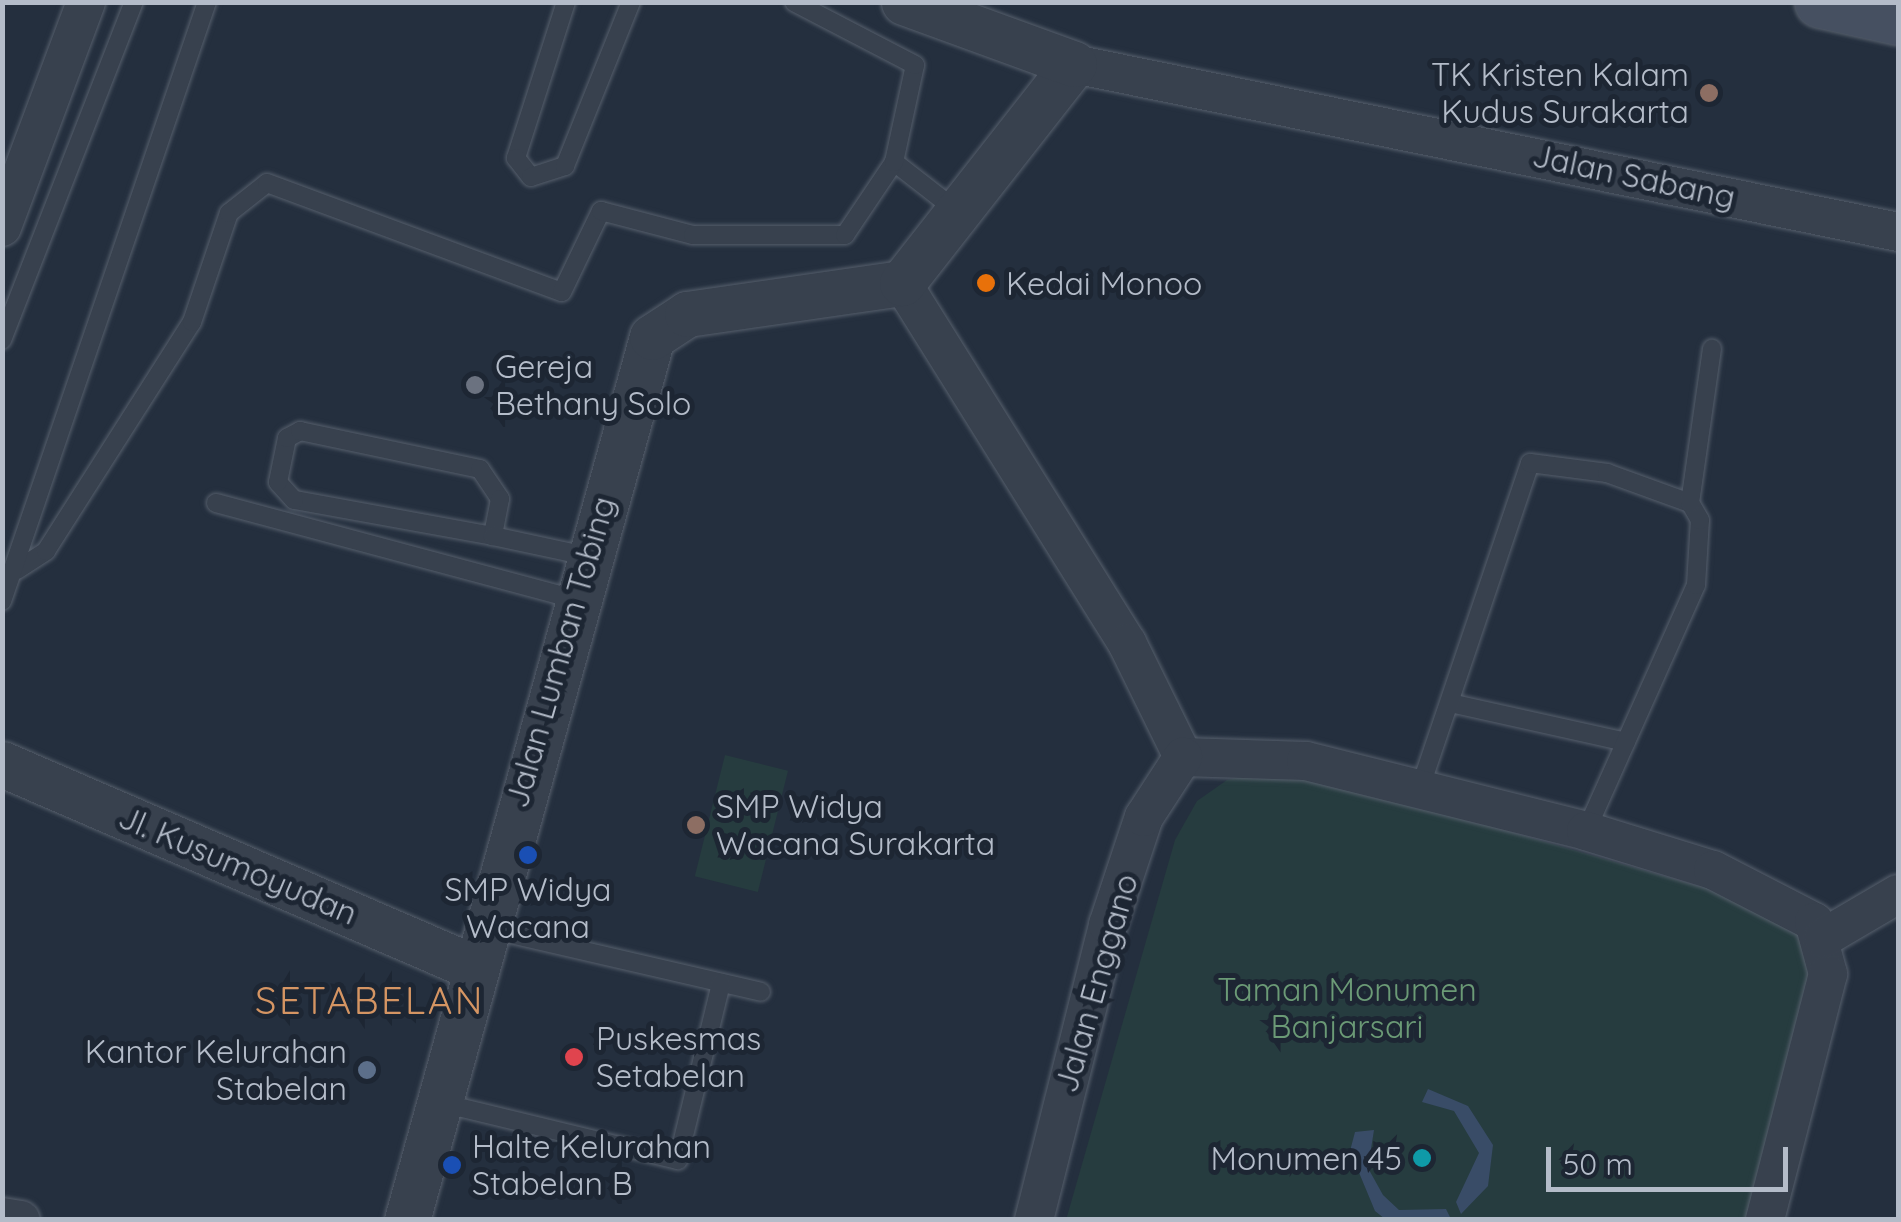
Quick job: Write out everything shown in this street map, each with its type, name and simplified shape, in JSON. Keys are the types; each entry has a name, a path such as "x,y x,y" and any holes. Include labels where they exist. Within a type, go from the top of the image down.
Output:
{"main road":[{"path":"1821,2 1898,19"}],"street":[{"path":"2,227 86,2"},
{"path":"904,2 1074,64 962,215 902,283 1127,643 1184,756 1306,761 1586,831 1784,902 1823,938 1828,974 1765,1220"},
{"name":"Jalan Sabang","path":"1074,64 1898,232"},
{"name":"Jalan Lumban Tobing","path":"407,1220 643,353 661,326 687,314 902,283"},
{"name":"Jalan Enggano","path":"1034,1220 1108,925 1144,818 1184,756"},
{"name":"Jl. Kusumoyudan","path":"2,764 478,948"},
{"path":"1823,938 1898,894"},
{"path":"2,1217 21,1220"}],"lane":[{"path":"2,340 134,2"},
{"path":"2,601 17,570 207,2"},
{"path":"566,2 516,158 531,177 566,166 631,2"},
{"path":"17,570 46,550 192,322 229,213 266,183 562,292 602,211 693,235 816,241 862,221 894,162 915,65 794,2"},
{"path":"894,162 962,215"},
{"path":"1586,831 1696,586 1700,520 1690,503 1712,349"},
{"path":"492,536 500,499 480,469 300,431 287,438 278,482 294,500 586,556"},
{"path":"1420,788 1530,463 1607,473 1690,503"},
{"path":"216,503 574,599"},
{"path":"1450,703 1626,742"},
{"path":"478,948 761,992"},
{"path":"438,1102 678,1160 721,983"}],"green space":[{"path":"725,755 788,771 758,892 695,876"},
{"name":"Taman Monumen Banjarsari","path":"1267,771 1307,773 1778,909 1800,929 1812,977 1750,1219 1066,1220 1175,840 1197,801 1227,780"}],"water":[{"path":"1428,1089 1468,1106 1493,1145 1488,1186 1461,1214 1456,1202 1479,1153 1454,1111 1422,1102"},
{"path":"1374,1130 1368,1168 1383,1195 1399,1210 1446,1209 1451,1219 1385,1219 1375,1211 1350,1151 1355,1132"}],"place":[{"name":"TK Kristen Kalam Kudus Surakarta","path":"1709,93"},
{"name":"Kedai Monoo","path":"986,283"},
{"name":"Gereja Bethany Solo","path":"475,385"},
{"name":"SMP Widya Wacana Surakarta","path":"696,825"},
{"name":"SMP Widya Wacana","path":"528,855"},
{"name":"Puskesmas Setabelan","path":"574,1057"},
{"name":"Kantor Kelurahan Stabelan","path":"367,1070"},
{"name":"Monumen 45","path":"1422,1158"},
{"name":"Halte Kelurahan Stabelan B","path":"452,1165"}],"district":[{"name":"SETABELAN","path":"370,1001"}]}
